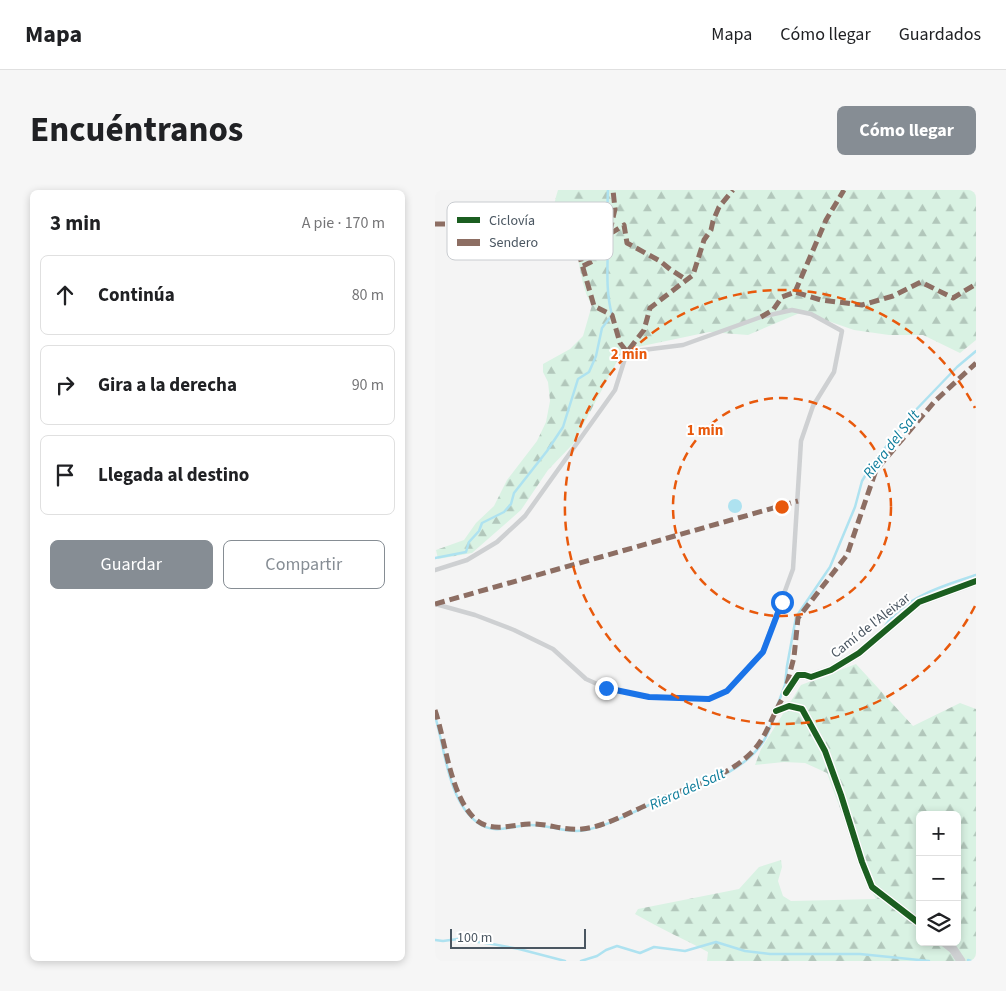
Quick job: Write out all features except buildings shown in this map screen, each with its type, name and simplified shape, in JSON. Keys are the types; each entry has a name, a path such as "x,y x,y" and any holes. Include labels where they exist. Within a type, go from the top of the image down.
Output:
{"street":[{"name":"Camí de l'Aleixar","path":"786,693 798,675 811,677 818,675 831,670 859,653 919,602 976,581"},
{"path":"776,712 789,706 802,709 825,751 872,887 916,921"},
{"path":"949,946 961,961"}],"lane":[{"path":"435,570 467,560 497,542 525,516 615,390 627,352 683,345 761,317 792,310 811,314 842,331 835,372 813,406 801,441 793,569 763,652 727,691 709,699 649,697 606,688 586,679 553,649 514,630 475,615 435,604"}],"green space":[{"path":"558,190 976,190 976,340 960,353 923,335 889,335 854,330 802,312 748,335 709,332 623,350 573,444 548,470 521,510 472,553 438,559 436,550 464,540 476,523 494,506 507,480 537,441 546,422 550,401 548,382 543,372 543,364 570,349 583,336 592,305 584,285 579,260 613,260 613,202 555,202"},
{"path":"856,664 913,726 960,703 976,709 976,961 707,961 708,952 635,914 638,909 739,889 759,867 781,860 782,867 778,881 783,896 791,901 876,899 870,889 827,773 805,763 784,762 755,765 761,749 801,685"}],"water":[{"path":"732,499 738,499 742,506 738,513 732,513 728,509 728,503"}],"waterway":[{"path":"608,190 608,202"},
{"path":"435,558 466,552 469,542 479,531 482,523 504,512 511,504 514,493 563,427 578,379 589,372 596,356 602,328 612,315 608,286 608,260"},
{"name":"Riera del Salt","path":"776,709 785,685 796,617 830,567 855,507 862,481 871,466 909,417 957,367 976,351"},
{"path":"885,626 903,607 926,593 976,575"},
{"name":"Riera del Salt","path":"435,716 454,789 468,814 478,823 491,829 536,825 579,831 613,822 729,772 742,764 763,742 775,714"},
{"path":"435,940 458,939 492,944 565,961"},
{"path":"581,961 597,956 617,946 640,953 654,947 685,951 716,942 745,951 770,954 860,954 929,961"}],"marked path":[{"path":"613,190 615,209 613,218"},
{"path":"581,260 594,306 612,315 620,343 627,352 644,330 650,308 693,275 704,240 711,230 719,207 733,190"},
{"path":"795,292 826,220 844,190"},
{"path":"435,224 447,224"},
{"path":"613,232 624,225 627,243 660,261 687,280"},
{"path":"583,266 595,260"},
{"path":"761,317 773,310 782,297 795,292 821,300 862,305 893,296 921,282 953,298 976,284"},
{"path":"787,684 794,657 798,618 847,555 876,470 935,401 976,363"},
{"path":"435,604 798,501"},
{"path":"435,710 454,783 467,809 475,819 494,827 536,824 582,829 610,821 705,782 740,763 750,754 766,733 786,693"}],"cycle path":[{"path":"786,693 798,675 811,677 831,670 859,653 919,602 976,581"},
{"path":"776,711 789,706 802,709 825,751 872,887 916,921"}],"route":[{"path":"606,688 649,697 709,699 727,691 763,652 782,602"}]}
